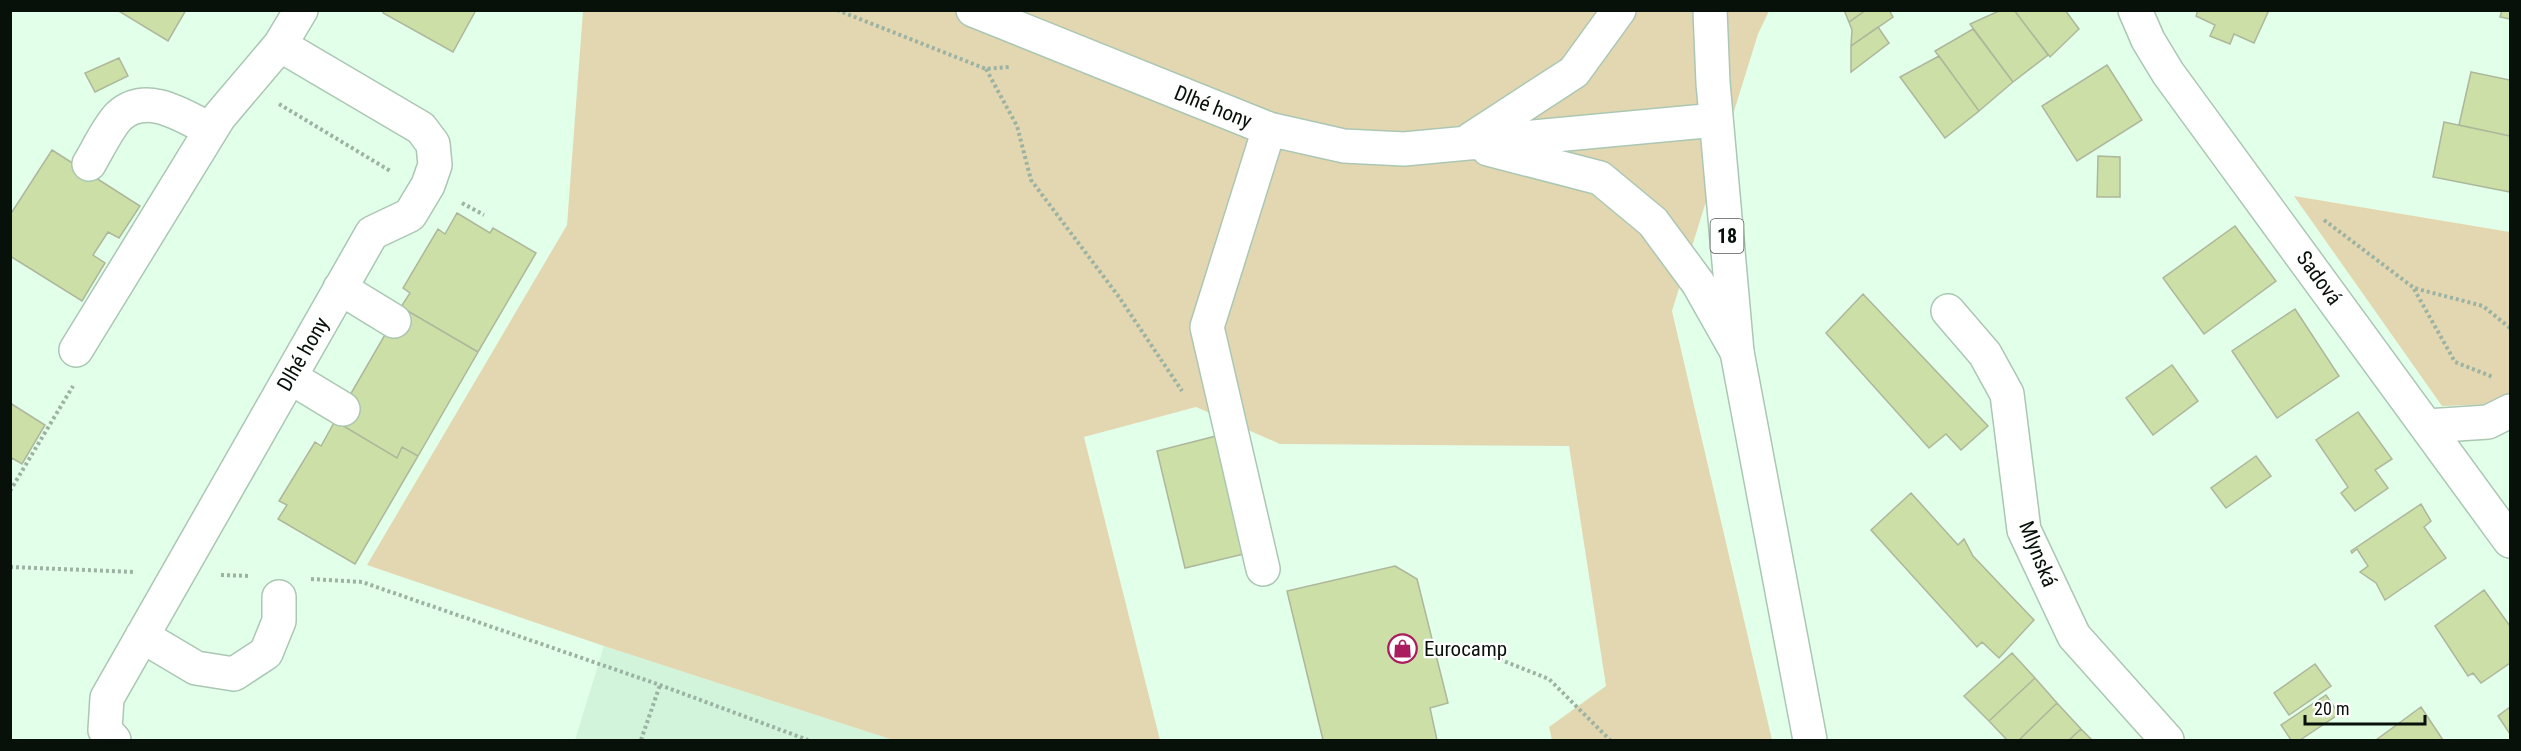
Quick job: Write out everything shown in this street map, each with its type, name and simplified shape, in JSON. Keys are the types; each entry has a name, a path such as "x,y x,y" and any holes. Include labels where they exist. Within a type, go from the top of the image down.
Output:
{"street":[{"path":"76,350 219,117 280,45 301,10"},
{"name":"Dlhé hony","path":"973,10 1269,129 1344,146 1404,149 1716,120"},
{"name":"Dlhé hony","path":"1466,143 1574,72 1619,10"},
{"name":"18","path":"1710,10 1716,120 1737,352 1810,741"},
{"name":"Sadová","path":"2135,10 2148,40 2168,73 2511,541"},
{"name":"Dlhé hony","path":"114,741 105,730 107,698 372,233 410,215 428,185 435,165 433,144 421,128 280,45"},
{"path":"89,164 120,116 141,105 164,106 211,130"},
{"path":"1263,569 1208,327 1269,129"},
{"path":"1466,143 1600,178 1653,222 1698,283 1737,352"},
{"path":"340,288 394,321"},
{"name":"Mlynská","path":"1948,311 1984,354 2007,394 2024,530 2073,636 2167,741"},
{"path":"290,377 343,409"},
{"path":"2427,426 2488,422 2511,411"},
{"name":"18","path":"1775,563 1828,741"},
{"path":"142,636 196,668 234,674 266,653 279,621 279,597"}],"path":[{"path":"837,10 986,69 1017,66 1035,36"},
{"path":"986,69 1017,126 1031,180 1119,297 1182,392"},
{"path":"2315,213 2414,288 2483,306 2511,328"},
{"path":"2414,288 2455,362 2495,378"},
{"path":"10,491 78,377 76,350"},
{"path":"10,567 253,576"},
{"path":"308,579 362,582 660,685 808,741"},
{"path":"1466,646 1549,679 1610,741"},
{"path":"641,741 660,685"}],"shaded area":[{"path":"583,11 1769,11 1758,34 1672,311 1772,740 1552,740 1549,727 1606,686 1569,446 1280,444 1196,407 1084,437 1160,740 893,740 604,646 367,565 567,225"},
{"path":"2294,196 2510,232 2510,394 2498,404 2442,406"},
{"path":"604,646 893,740 575,740"}],"building":[{"path":"117,10 186,10 168,41"},
{"path":"384,10 476,10 453,52 383,13"},
{"path":"1844,10 1866,10 1849,22"},
{"path":"1866,10 1889,10 1893,17 1851,46 1852,30 1849,22"},
{"path":"2001,10 2014,10 2048,55 2013,82 1970,24"},
{"path":"2014,10 2065,10 2079,29 2050,57"},
{"path":"2198,10 2269,10 2254,43 2234,34 2230,44 2210,36 2215,25 2196,16"},
{"path":"2502,10 2510,10 2510,19 2500,17"},
{"path":"1878,27 1889,43 1851,72 1851,46"},
{"path":"1973,29 2013,82 1979,111 1935,51"},
{"path":"1939,56 1979,111 1945,138 1900,77"},
{"path":"119,58 128,76 95,92 85,73"},
{"path":"2107,65 2142,120 2077,161 2042,106"},
{"path":"2471,72 2510,80 2510,136 2459,125"},
{"path":"2444,122 2510,136 2510,192 2433,177"},
{"path":"52,150 140,206 119,238 108,232 93,255 105,263 82,301 10,256 10,215"},
{"path":"2098,156 2120,157 2120,197 2097,197"},
{"path":"457,213 490,233 493,228 536,253 478,352 401,307 410,293 403,288 438,229 445,234"},
{"path":"2235,226 2276,281 2204,334 2163,278"},
{"path":"1863,294 1988,426 1961,450 1946,434 1929,448 1826,333"},
{"path":"401,307 478,352 418,456 402,447 397,458 335,421"},
{"path":"2295,309 2339,376 2277,418 2232,351"},
{"path":"2172,365 2198,401 2153,435 2126,398"},
{"path":"10,403 45,425 22,464 12,458 10,461"},
{"path":"2358,412 2392,459 2375,470 2388,488 2355,511 2341,493 2348,487 2316,440"},
{"path":"335,421 397,458 402,447 418,456 355,564 278,519 287,505 279,501 315,442 321,446"},
{"path":"1216,436 1244,554 1185,568 1157,451"},
{"path":"2256,456 2271,476 2226,508 2211,488"},
{"path":"1911,493 1958,545 1964,539 1973,556 2034,620 1999,658 1982,642 1977,647 1871,530"},
{"path":"2421,504 2431,521 2424,527 2446,558 2385,600 2376,583 2360,572 2368,566 2357,549 2352,553 2351,551"},
{"path":"1395,566 1417,579 1448,703 1430,708 1437,740 1323,740 1287,591"},
{"path":"2484,590 2510,626 2510,663 2481,683 2473,673 2468,676 2435,626"},
{"path":"2012,653 2035,678 1989,721 1964,696"},
{"path":"2315,664 2331,686 2289,715 2274,693"},
{"path":"2035,678 2057,703 2019,740 2007,740 1989,721"},
{"path":"2326,695 2339,714 2300,740 2291,740 2281,725"},
{"path":"2057,703 2081,729 2069,740 2019,740"},
{"path":"2421,707 2443,740 2376,740"},
{"path":"2510,707 2510,734 2498,716"},
{"path":"2081,729 2092,740 2069,740"}],"place":[{"name":"Eurocamp","path":"1403,649"}]}
